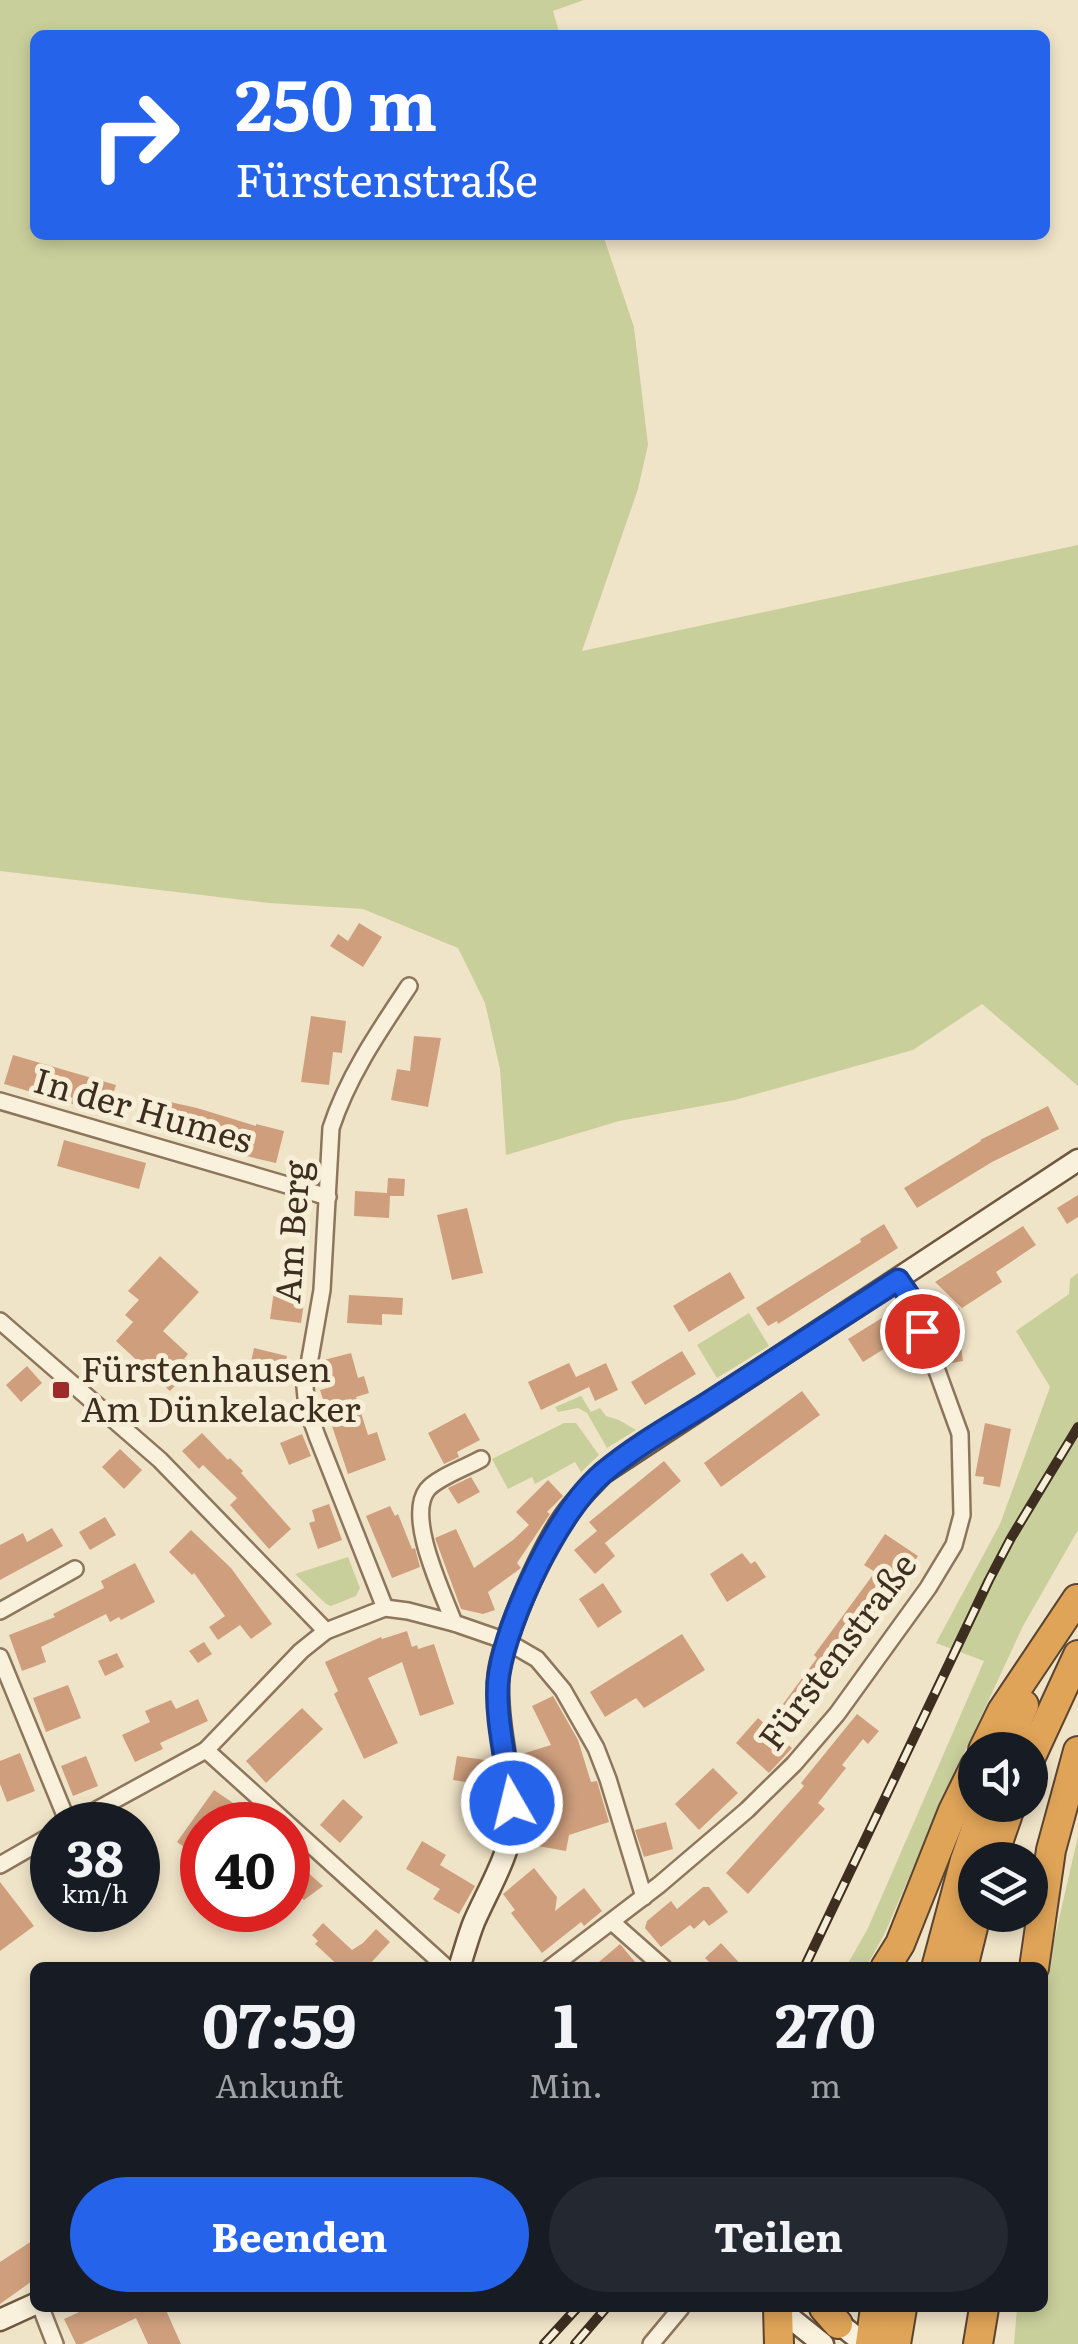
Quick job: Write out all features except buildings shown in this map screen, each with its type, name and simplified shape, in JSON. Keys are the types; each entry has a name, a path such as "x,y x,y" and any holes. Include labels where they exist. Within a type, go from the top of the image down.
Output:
{"highway":[{"path":"992,1732 1077,1597"},
{"path":"1013,1732 1077,1597"},
{"path":"1042,1732 1078,1655"},
{"path":"1035,1962 1051,1850 1078,1751"},
{"path":"890,1962 958,1801"},
{"path":"938,1962 978,1822"},
{"path":"964,1962 972,1932"},
{"path":"778,2312 779,2344"},
{"path":"841,2329 869,2312"},
{"path":"896,2344 901,2312"},
{"path":"978,2344 983,2312"}],"street":[{"name":"Am Berg","path":"385,1608 307,1408 305,1387 322,1290 330,1128 339,1102 408,986"},
{"name":"In der Humes","path":"0,1101 328,1196"},
{"path":"461,1962 512,1836 514,1819 498,1706 498,1677 506,1641 562,1521 603,1473 1078,1160"},
{"name":"Fürstenstraße","path":"558,1962 644,1897 747,1810 794,1764 837,1714 928,1588 954,1545 962,1515 960,1434 911,1299 898,1280"},
{"path":"3,1331 160,1460 326,1632"},
{"path":"454,1624 422,1531 420,1508 426,1491 435,1483 481,1460"},
{"path":"0,1612 75,1569"},
{"path":"111,1802 206,1750 289,1663 326,1632 385,1608 408,1611 506,1641 537,1659 564,1690 608,1779 644,1897"},
{"path":"0,1657 60,1802"},
{"path":"206,1750 440,1962"},
{"path":"0,1865 30,1848"},
{"path":"612,1922 657,1962"},
{"path":"0,2320 30,2309"},
{"path":"41,2312 55,2344"},
{"path":"651,2344 678,2312"},
{"path":"664,2329 686,2312"},
{"path":"790,2312 841,2329"}],"green space":[{"path":"0,0 584,0 553,11 559,30 30,30 30,240 605,240 634,327 648,445 638,489 582,651 1078,545 1078,1086 982,1004 913,1050 735,1100 619,1121 506,1155 500,1069 485,1003 458,948 363,909 269,903 0,871"},
{"path":"1078,1273 1078,1530 1023,1626 974,1732 958,1732 958,1766 884,1935 869,1962 849,1962 868,1928 984,1661 936,1643 1000,1524 1050,1387 1016,1331 1069,1294 1070,1279"},
{"path":"749,1313 769,1346 717,1378 697,1345"},
{"path":"581,1396 591,1412 600,1408 606,1416 636,1430 607,1448 587,1413 578,1408 558,1412 555,1407"},
{"path":"564,1423 576,1423 599,1455 581,1472 575,1462 535,1484 532,1477 508,1489 492,1459"},
{"path":"348,1557 360,1588 356,1596 331,1606 295,1574"},
{"path":"1078,1836 1078,2344 1014,2344 1017,2312 1048,2312 1048,1967"}],"railway":[{"path":"807,1962 989,1580 1078,1427"},
{"path":"544,2344 573,2312"},
{"path":"575,2344 603,2312"}],"place":[{"name":"Fürstenhausen Am Dünkelacker","path":"61,1390"}],"route":[{"path":"512,1803 498,1706 498,1677 506,1641 562,1521 581,1496 603,1473 666,1430 898,1280 911,1299 922,1331"}]}
